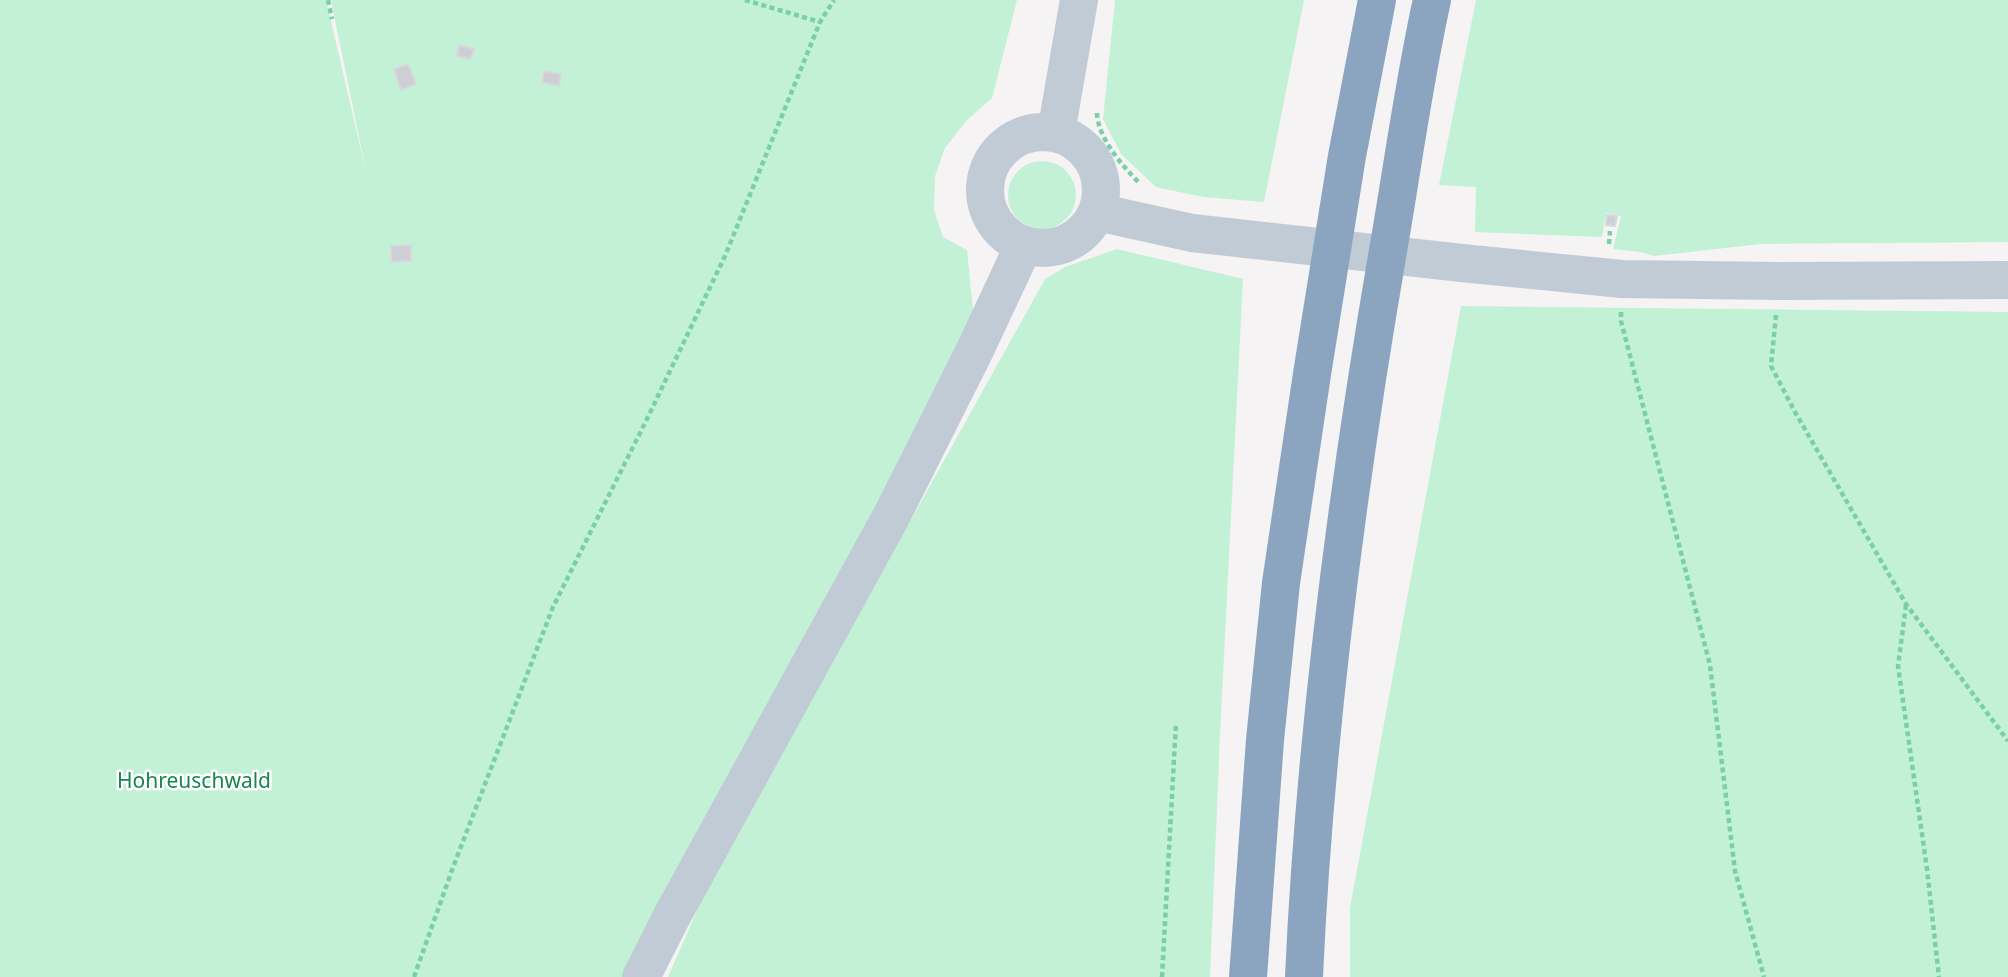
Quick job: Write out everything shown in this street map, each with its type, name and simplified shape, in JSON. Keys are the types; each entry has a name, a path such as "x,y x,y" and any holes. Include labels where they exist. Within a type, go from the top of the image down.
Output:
{"highway":[{"path":"1248,977 1265,740 1281,583 1341,197 1377,0"},
{"path":"1304,977 1308,889 1321,738 1342,554 1366,376 1434,5"}],"street":[{"path":"1056,133 1079,0"},
{"path":"1035,132 1056,133 1075,141 1092,158 1100,178 1101,197 1097,212 1076,237 1052,248 1024,245 1005,235 991,218 984,192 988,169 1000,149 1021,136 1035,132"},
{"path":"1097,212 1192,233 1622,279 2008,280"},
{"path":"641,977 892,515 1024,245"}],"path":[{"path":"328,0 332,19"},
{"path":"745,0 820,22"},
{"path":"414,977 452,870 554,607 725,256 820,22 834,0"},
{"path":"1097,110 1097,120 1114,156 1145,189"},
{"path":"1622,279 1621,321 1710,665 1735,871 1764,977"},
{"path":"1778,281 1772,366 1795,412 1906,604 2008,741"},
{"path":"1906,604 1898,666 1927,869 1939,977"},
{"path":"1162,977 1176,723"}],"green space":[{"name":"Hohreuschwald","path":"0,0 326,0 367,176 331,0 1017,0 992,98 966,121 945,148 935,176 934,210 943,237 967,250 974,320 633,977 0,977"},
{"path":"1115,0 1304,0 1264,202 1203,197 1156,187 1121,154 1103,119"},
{"path":"1476,0 2008,0 2008,242 1761,244 1654,256 1613,249 1621,216 1606,213 1602,237 1475,232 1476,187 1439,185"},
{"path":"1042,161 1055,164 1066,171 1073,182 1076,195 1073,208 1066,219 1055,226 1042,229 1029,226 1018,219 1011,208 1008,195 1011,182 1018,171 1029,164"},
{"path":"1117,249 1243,279 1210,977 668,977 709,883 1045,279 1065,267"},
{"path":"1461,306 2008,312 2008,977 1350,977 1350,908"}],"building":[{"path":"459,45 474,49 471,59 457,56"},
{"path":"408,64 416,84 401,90 394,69"},
{"path":"544,71 561,74 559,86 542,82"},
{"path":"1607,215 1617,216 1615,226 1606,225"},
{"path":"411,245 411,261 391,262 391,246"}]}
